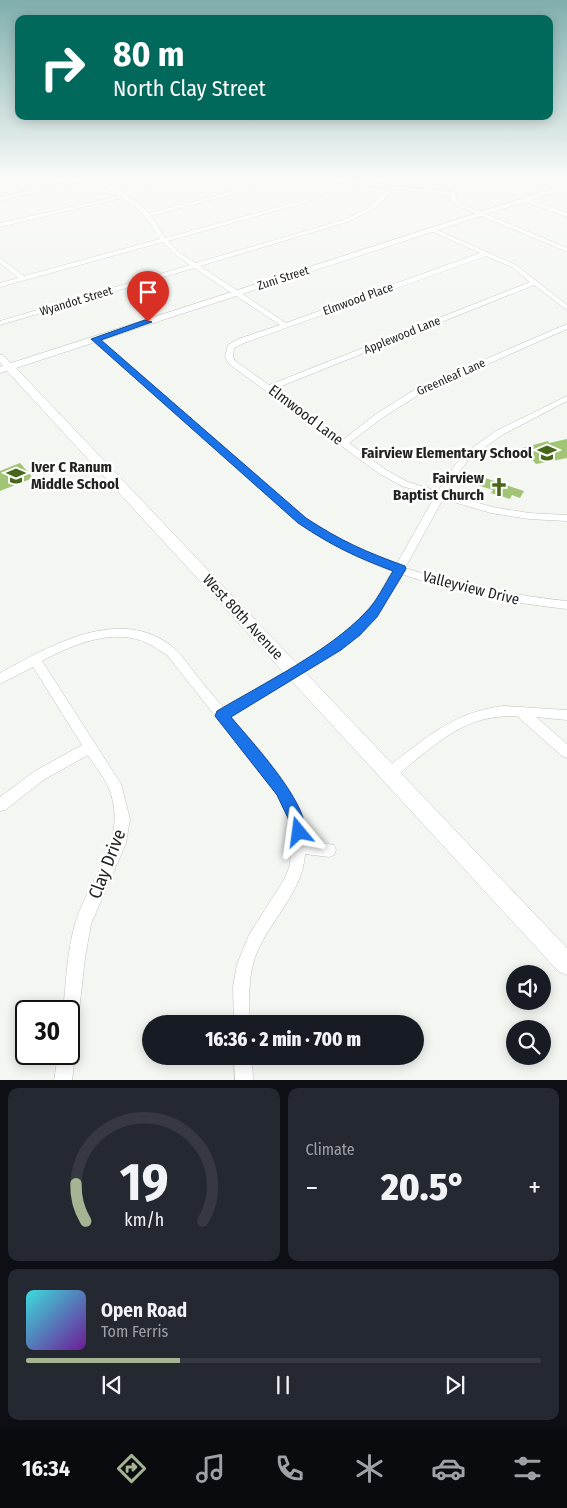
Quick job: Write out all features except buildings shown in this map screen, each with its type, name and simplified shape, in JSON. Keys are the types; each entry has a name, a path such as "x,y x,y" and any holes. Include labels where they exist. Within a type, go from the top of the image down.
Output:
{"street":[{"path":"157,229 164,240 179,255 285,324"},
{"path":"0,285 202,229"},
{"name":"Wyandot Street","path":"0,323 314,229"},
{"path":"518,229 567,250"},
{"path":"433,230 514,266 567,308"},
{"name":"Zuni Street","path":"3,364 95,339 433,230"},
{"name":"Elmwood Place","path":"231,347 241,341 285,324 487,253"},
{"path":"0,260 23,279"},
{"name":"Applewood Lane","path":"269,388 535,282"},
{"name":"Greenleaf Lane","path":"344,443 385,412 417,392 567,326"},
{"name":"Valleyview Drive","path":"95,339 308,525 353,552 400,569 481,593 521,601 567,606"},
{"name":"Elmwood Lane","path":"231,347 229,355 232,362 395,480 440,496 517,514 567,518"},
{"name":"West 80th Avenue","path":"3,364 567,964"},
{"path":"222,716 336,646 364,623 379,604 458,467 479,447 499,433 567,398"},
{"path":"0,679 35,660 85,637 119,633 148,637 166,648 282,790 290,803 299,832 297,865 291,882 267,918 248,957 241,987 242,1015"},
{"name":"Clay Drive","path":"35,660 119,797 123,820 122,830 108,871 83,924 72,1000"},
{"path":"389,774 462,722 493,712 567,715"},
{"path":"521,712 567,752"},
{"path":"0,806 40,774 90,747"},
{"path":"299,846 329,850"},
{"path":"63,1080 65,1065"},
{"path":"243,1065 244,1080"}],"place":[{"name":"Fairview Elementary School","path":"547,453"},
{"name":"Iver C Ranum Middle School","path":"16,476"},
{"name":"Fairview Baptist Church","path":"499,487"}],"route":[{"path":"148,322 95,339 302,521 332,541 353,552 400,569 372,614 355,631 336,646 222,716 282,790 290,803 299,832"}]}
